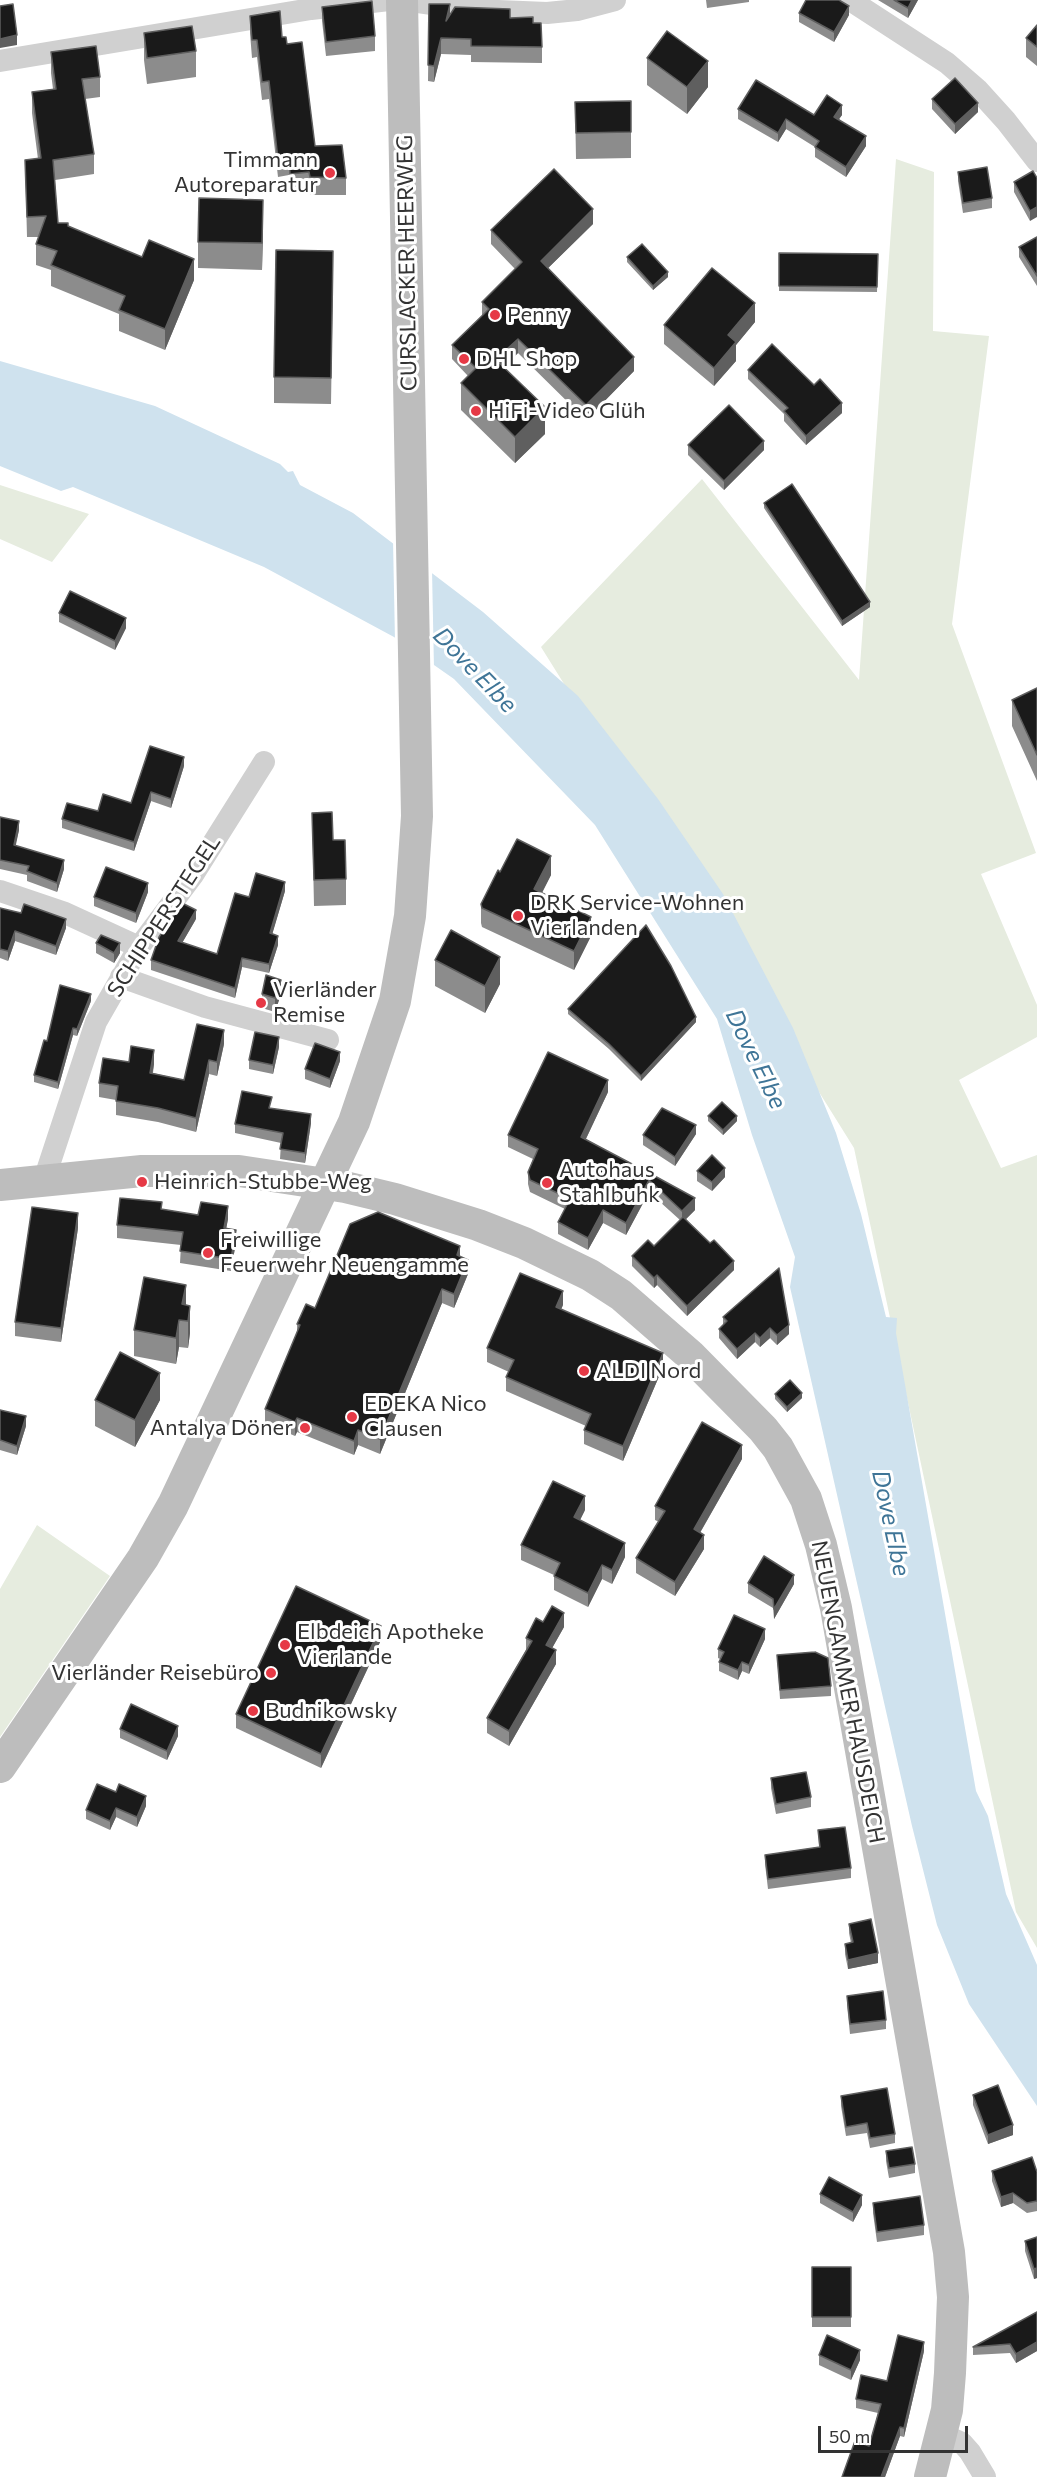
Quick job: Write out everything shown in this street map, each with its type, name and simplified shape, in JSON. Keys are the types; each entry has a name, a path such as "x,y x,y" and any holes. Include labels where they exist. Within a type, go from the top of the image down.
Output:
{"street":[{"path":"0,61 311,9 389,0"},
{"path":"403,0 474,10 547,13 577,10 615,0"},
{"name":"CURSLACKER HEERWEG","path":"326,1184 354,1122 377,1060 395,1001 408,928 417,816 403,0"},
{"path":"850,0 962,76 1006,121 1037,161"},
{"name":"SCHIPPERSTEGEL","path":"44,1180 96,1022 139,947 193,874 264,762"},
{"path":"0,891 65,914 139,947"},
{"path":"121,977 205,1007 328,1040"},
{"name":"NEUENGAMMER HAUSDEICH","path":"0,1185 182,1170 239,1171 326,1184 395,1199 478,1225 524,1243 590,1275 621,1295 690,1355 763,1429 794,1474 816,1527 836,1608 940,2190 953,2297 953,2345 947,2410 930,2477"},
{"path":"0,1767 143,1558 173,1505 326,1184"},
{"path":"942,2434 962,2443 985,2477"}],"shaded area":[{"path":"896,159 934,172 933,331 989,336 952,624 1036,853 981,874 1037,1005 1037,1037 959,1080 1001,1168 1037,1155 1037,1948 1016,1912 854,1148 541,647 702,479 859,680"},
{"path":"0,485 89,514 52,562 0,539"},
{"path":"37,1525 110,1576 0,1737 0,1589"}],"water":[{"name":"Dove Elbe","path":"0,361 155,406 280,464 288,472 293,471 300,485 353,513 483,612 578,696 658,799 723,894 793,1028 836,1133 861,1214 886,1317 897,1318 896,1333 976,1791 988,1816 1006,1894 1037,1965 1037,2106 969,2004 937,1925 912,1826 790,1287 795,1257 752,1135 717,1019 595,825 454,679 394,637 264,567 73,487 61,491 0,466"}],"pier":[{"path":"393,540 432,570 434,669 395,641"}],"building":[{"path":"806,0 839,0 849,6 834,32 799,13"},
{"path":"894,0 912,0 908,8"},
{"path":"372,1 375,36 326,42 322,7"},
{"path":"13,4 17,35 0,39 0,6"},
{"path":"429,4 450,4 446,21 455,7 510,9 510,18 533,17 533,23 541,23 542,47 471,46 471,39 441,38 434,66 428,65"},
{"path":"280,11 282,37 286,37 287,44 302,42 315,146 342,145 346,178 310,177 309,172 290,174 289,158 278,159 269,81 262,82 257,40 252,40 250,16"},
{"path":"1037,25 1037,47 1026,38"},
{"path":"192,26 196,51 147,58 144,33"},
{"path":"667,31 708,61 687,87 647,58"},
{"path":"96,46 100,77 82,79 94,154 53,160 58,223 68,223 68,226 142,257 149,240 194,259 165,329 119,310 125,296 51,265 57,251 36,244 46,216 27,217 25,160 41,158 32,92 56,89 51,52"},
{"path":"955,78 978,103 955,124 932,99"},
{"path":"756,80 814,115 827,95 842,105 834,117 866,136 846,167 815,147 819,141 786,119 778,133 738,109"},
{"path":"631,101 631,132 576,133 575,102"},
{"path":"987,167 992,198 963,203 958,172"},
{"path":"554,169 593,209 541,261 634,357 586,405 518,339 496,359 490,354 476,368 452,345 489,309 482,302 522,262 491,230"},
{"path":"1033,171 1037,178 1037,207 1030,211 1014,182"},
{"path":"199,198 263,200 262,243 198,242"},
{"path":"1037,237 1037,276 1019,247"},
{"path":"642,244 668,272 653,286 627,257"},
{"path":"276,250 333,251 331,378 274,377"},
{"path":"779,253 878,254 877,287 779,286"},
{"path":"712,268 755,303 728,335 736,342 714,368 664,325"},
{"path":"772,344 814,385 820,379 842,403 806,436 784,411 788,408 748,370"},
{"path":"490,354 545,407 515,437 461,383"},
{"path":"729,405 764,441 724,481 688,445"},
{"path":"792,484 870,602 842,621 764,503"},
{"path":"70,591 126,618 115,641 59,613"},
{"path":"1037,688 1037,755 1012,700"},
{"path":"150,746 184,757 171,799 151,792 134,842 62,819 67,803 98,811 103,794 131,803"},
{"path":"332,812 333,840 345,840 346,879 314,880 312,813"},
{"path":"0,817 19,821 14,845 64,860 57,883 27,871 29,866 0,860"},
{"name":"DRK Service-Wohnen Vierlanden","path":"517,839 551,856 534,889 591,917 574,951 482,908 481,904 498,870 500,872"},
{"path":"106,867 148,883 136,913 94,897"},
{"path":"256,873 285,882 270,933 278,936 269,964 242,958 235,988 151,960 159,937 182,903 196,910 178,941 217,954 235,893 249,897"},
{"path":"24,904 66,919 56,946 15,931 8,951 0,949 0,908 21,913"},
{"path":"646,925 671,966 696,1017 641,1076 609,1044 568,1009"},
{"path":"451,930 500,957 485,986 435,960"},
{"path":"101,935 120,943 114,953 96,943"},
{"path":"266,975 281,980 275,998 262,994"},
{"path":"60,985 91,994 77,1029 73,1028 58,1082 34,1075 44,1040 47,1041"},
{"path":"197,1024 224,1030 217,1062 209,1060 196,1118 158,1108 116,1101 118,1086 99,1083 103,1058 129,1062 131,1046 154,1050 150,1073 184,1080"},
{"path":"255,1032 279,1037 273,1065 249,1060"},
{"path":"315,1043 340,1052 330,1079 305,1069"},
{"path":"548,1052 608,1080 581,1137 649,1173 649,1177 651,1174 695,1198 682,1211 649,1180 626,1223 603,1210 588,1238 558,1222 570,1199 530,1180 528,1172 538,1149 508,1135"},
{"path":"242,1091 272,1097 269,1108 311,1114 305,1153 280,1149 283,1133 235,1124"},
{"path":"722,1102 737,1116 723,1130 708,1116"},
{"path":"662,1108 696,1125 675,1157 643,1135"},
{"path":"712,1155 725,1168 712,1182 697,1171"},
{"path":"120,1198 162,1202 161,1209 198,1215 201,1202 228,1206 224,1228 236,1230 231,1259 180,1251 183,1232 117,1225"},
{"path":"32,1207 78,1213 61,1328 15,1322"},
{"path":"378,1212 460,1246 457,1255 468,1260 454,1294 442,1289 380,1439 358,1430 354,1441 297,1418 295,1422 265,1409 300,1325 297,1324 306,1304 315,1308 350,1224"},
{"path":"683,1217 710,1243 714,1240 734,1261 687,1306 657,1275 654,1278 632,1256 648,1240 654,1246"},
{"path":"779,1268 789,1325 777,1335 770,1328 760,1338 755,1333 737,1349 719,1329 727,1321 723,1317"},
{"name":"ALDI Nord","path":"520,1273 563,1291 556,1307 663,1353 623,1446 584,1430 591,1414 506,1377 514,1360 487,1348"},
{"path":"144,1277 186,1285 182,1304 190,1306 188,1321 179,1320 176,1338 134,1330"},
{"path":"120,1352 160,1373 135,1420 95,1400"},
{"path":"790,1380 802,1393 787,1407 775,1394"},
{"path":"0,1410 26,1416 17,1446 0,1440"},
{"path":"702,1422 742,1445 694,1529 704,1535 675,1582 636,1558 665,1511 655,1506"},
{"path":"553,1481 585,1496 574,1517 625,1543 612,1570 602,1565 588,1593 554,1576 560,1563 521,1545"},
{"path":"764,1556 794,1575 774,1609 773,1599 748,1583"},
{"path":"296,1586 381,1626 321,1754 236,1714"},
{"path":"552,1606 564,1613 546,1645 556,1650 509,1731 487,1718 532,1641 526,1638 536,1618 543,1622"},
{"path":"734,1615 765,1629 749,1665 742,1662 738,1670 719,1662 724,1652 718,1649"},
{"path":"815,1652 828,1658 831,1686 780,1690 777,1655"},
{"path":"131,1704 178,1726 167,1751 120,1729"},
{"path":"806,1772 811,1797 776,1804 771,1778"},
{"path":"97,1784 116,1792 119,1784 146,1796 137,1817 116,1808 110,1821 86,1810"},
{"path":"845,1827 851,1868 768,1879 765,1855 820,1847 818,1830"},
{"path":"871,1919 878,1953 848,1960 845,1944 853,1942 849,1924"},
{"path":"883,1991 886,2020 850,2024 847,1996"},
{"path":"998,2085 1013,2125 988,2135 973,2095"},
{"path":"887,2088 895,2134 870,2138 867,2123 846,2127 841,2096"},
{"path":"912,2147 915,2164 889,2168 886,2151"},
{"path":"1032,2157 1037,2172 1037,2201 1027,2203 1013,2193 1001,2197 992,2171"},
{"path":"829,2177 862,2195 853,2212 820,2194"},
{"path":"920,2196 924,2225 877,2232 873,2203"},
{"path":"1037,2237 1037,2268 1034,2269 1025,2241"},
{"path":"812,2267 851,2267 851,2317 812,2317"},
{"path":"1037,2312 1037,2342 1016,2354 1010,2344 973,2347"},
{"path":"827,2335 860,2350 851,2370 819,2355"},
{"path":"898,2335 924,2342 904,2428 900,2427 881,2477 842,2477 855,2441 869,2446 881,2404 856,2399 861,2375 887,2381"}],"place":[{"name":"Timmann Autoreparatur","path":"330,173"},
{"name":"Penny","path":"495,315"},
{"name":"DHL Shop","path":"464,359"},
{"name":"HiFi-Video Glüh","path":"476,411"},
{"name":"DRK Service-Wohnen Vierlanden","path":"518,916"},
{"name":"Vierländer Remise","path":"261,1003"},
{"name":"Heinrich-Stubbe-Weg","path":"142,1182"},
{"name":"Autohaus Stahlbuhk","path":"547,1183"},
{"name":"Freiwillige Feuerwehr Neuengamme","path":"208,1253"},
{"name":"ALDI Nord","path":"584,1371"},
{"name":"EDEKA Nico Clausen","path":"352,1417"},
{"name":"Antalya Döner","path":"305,1428"},
{"name":"Elbdeich Apotheke Vierlande","path":"285,1645"},
{"name":"Vierländer Reisebüro","path":"271,1673"},
{"name":"Budnikowsky","path":"253,1711"}]}
